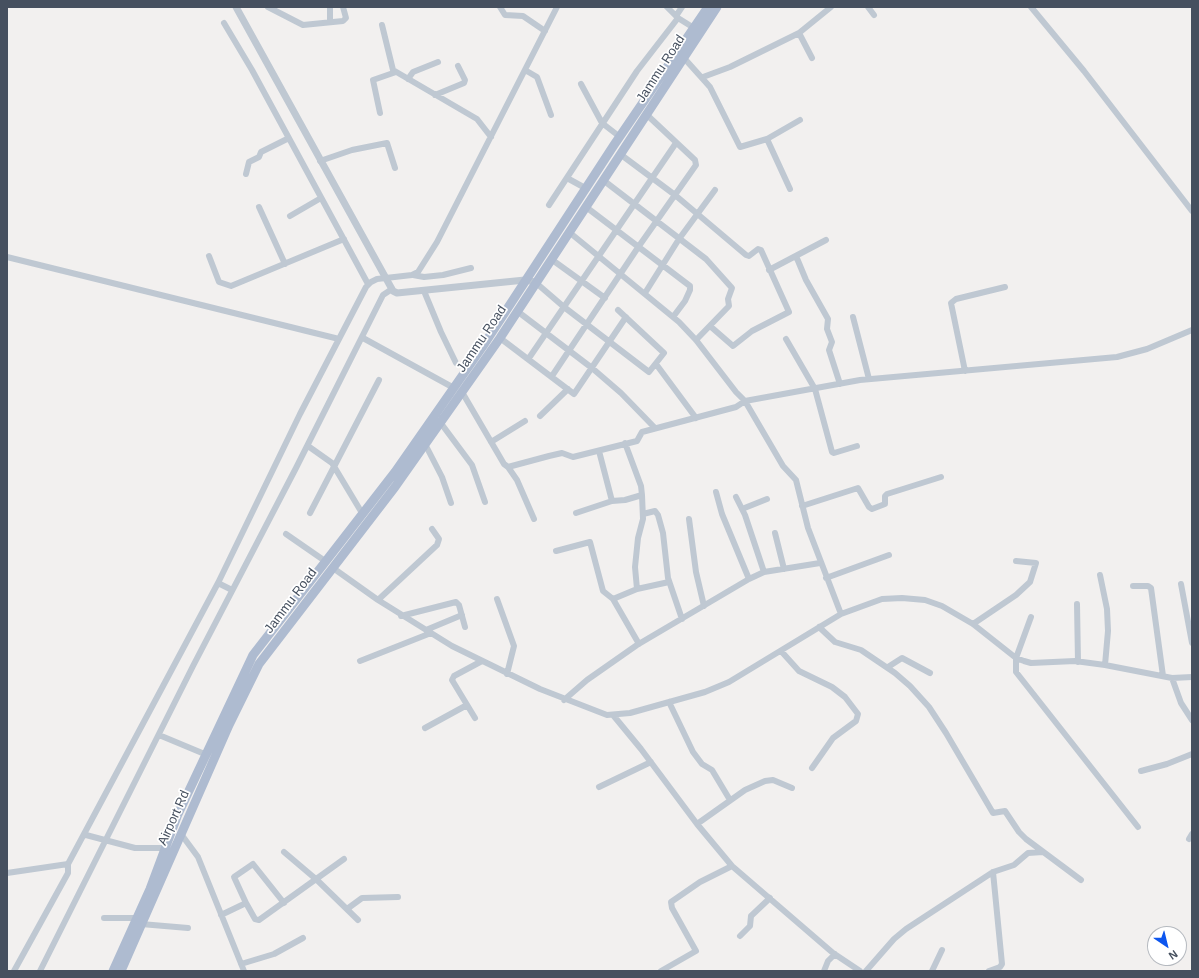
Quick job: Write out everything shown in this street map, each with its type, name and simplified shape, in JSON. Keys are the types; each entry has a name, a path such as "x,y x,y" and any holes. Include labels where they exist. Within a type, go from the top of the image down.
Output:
{"main road":[{"path":"113,971 139,921 178,814 253,656 458,390 483,346 525,280 708,7"},
{"name":"Jammu Road","path":"253,676 259,664 333,568 440,422 458,390 500,338 535,282 717,7"},
{"name":"Airport Rd","path":"121,971 139,921 181,834 228,725 253,676"}],"street":[{"path":"40,971 102,840 159,735 231,589 308,446 383,296 381,283 320,161 236,7"},
{"path":"268,7 303,25 345,19 343,7"},
{"path":"330,7 330,22"},
{"path":"500,7 505,15 523,16 545,31"},
{"path":"414,275 418,272 437,242 557,7"},
{"path":"668,7 679,18 694,28"},
{"path":"549,205 606,126 637,71 679,18 682,7"},
{"path":"703,77 730,67 798,34 831,7"},
{"path":"868,7 874,15"},
{"path":"1031,7 1084,71 1192,211"},
{"path":"224,23 344,239 381,283 398,293 525,280 535,282 564,308 647,372 664,355 664,352 618,310"},
{"path":"382,25 392,68 396,72 477,119 491,136"},
{"path":"798,34 812,58"},
{"path":"684,58 703,77 710,87 740,147 767,139 800,120"},
{"path":"408,79 413,72 438,62"},
{"path":"435,95 464,83 465,80 458,66"},
{"path":"525,70 537,77 551,115"},
{"path":"380,113 373,80 396,72"},
{"path":"581,84 606,126 620,137"},
{"path":"552,376 638,246 696,163 695,160 646,114"},
{"path":"246,174 249,162 259,157 261,152 289,138"},
{"path":"767,139 790,189"},
{"path":"320,161 352,150 387,143 395,168"},
{"path":"529,358 564,308 616,228 676,143"},
{"path":"620,154 697,213 746,255 749,256 758,249 761,250 789,312 752,331 733,346 710,326"},
{"path":"569,178 587,189"},
{"path":"603,180 679,240 706,259 732,288 728,299 729,306 696,340"},
{"path":"645,293 697,213 715,190"},
{"path":"290,216 321,198"},
{"path":"259,207 285,264"},
{"path":"586,207 616,228 691,288 685,301 673,317"},
{"path":"569,232 673,317 696,340 736,392 745,401 783,466 796,480 808,528 840,614"},
{"path":"209,256 219,282 231,286 344,239"},
{"path":"769,270 826,240"},
{"path":"796,256 806,280 828,319 827,329 832,342 830,350 840,384"},
{"path":"7,257 339,339"},
{"path":"551,258 605,298"},
{"path":"14,971 68,874 68,864 88,835 219,584 300,414 339,339 381,283 414,275 424,277 443,275 471,268"},
{"path":"964,371 951,303 956,299 1006,287"},
{"path":"424,291 456,363"},
{"path":"517,311 592,368 621,393 655,428"},
{"path":"500,338 575,393 626,317"},
{"path":"852,317 869,379"},
{"path":"508,466 562,453 572,457 637,441 641,432 736,407 745,401 869,379 1117,358 1147,349 1192,330"},
{"path":"363,338 458,390 504,464 508,466 518,480 534,519"},
{"path":"786,339 815,389 832,452 834,453 857,446"},
{"path":"656,364 696,418"},
{"path":"310,513 379,380"},
{"path":"540,416 568,389"},
{"path":"491,442 525,420"},
{"path":"440,422 472,465 485,502"},
{"path":"424,444 442,477 451,503"},
{"path":"625,444 641,486 642,495 643,514 638,538 635,567 637,589"},
{"path":"308,446 329,459 335,466 362,514"},
{"path":"599,451 612,501"},
{"path":"802,506 858,488 866,503 872,509 885,504 887,494 942,477"},
{"path":"716,492 722,514 749,578"},
{"path":"576,513 612,501 626,500 642,495"},
{"path":"736,497 742,509 764,572"},
{"path":"742,509 767,499"},
{"path":"643,514 655,511 658,515 663,533 669,582 682,619"},
{"path":"689,519 696,572 704,606"},
{"path":"378,600 437,545 439,539 432,529"},
{"path":"775,533 784,569"},
{"path":"286,534 325,561"},
{"path":"556,551 590,542 603,591 613,599 639,644"},
{"path":"826,578 889,555"},
{"path":"973,624 1016,595 1030,582 1036,563 1016,561"},
{"path":"564,700 587,680 639,644 749,578 764,572 820,563"},
{"path":"333,568 401,616 482,661 564,700 607,715 630,713 705,692 729,682 840,614 882,599 902,598 925,600 942,606 973,624 1016,658 1031,663 1078,662 1105,665 1172,678 1192,677"},
{"path":"1100,575 1107,609 1108,631 1105,665"},
{"path":"613,599 637,589 669,582"},
{"path":"219,584 231,589"},
{"path":"1181,584 1192,643"},
{"path":"1133,586 1148,586 1151,588 1163,676"},
{"path":"497,599 514,646 507,674"},
{"path":"401,616 456,602 459,604 465,627"},
{"path":"1077,604 1078,662"},
{"path":"360,661 428,632 462,615"},
{"path":"1031,617 1016,658 1015,668 1017,673 1138,827"},
{"path":"819,627 835,642 861,650 888,667 910,686 929,707 989,809 994,814 1004,811 1019,832 1081,880"},
{"path":"781,651 799,671 832,687 845,697 858,714 856,721 833,738 812,768"},
{"path":"888,667 902,658 930,673"},
{"path":"475,718 452,681 453,678 482,661"},
{"path":"1172,678 1181,703 1192,720"},
{"path":"669,702 693,752 702,764 712,770 730,800"},
{"path":"425,728 467,705"},
{"path":"613,715 651,762 697,824 732,866 835,954 860,971"},
{"path":"159,735 207,755"},
{"path":"1141,771 1168,764 1192,754"},
{"path":"599,787 651,762"},
{"path":"697,824 730,800 751,788 771,780 792,788"},
{"path":"181,834 198,857 244,971"},
{"path":"88,835 136,848 166,848"},
{"path":"284,852 317,880 358,920"},
{"path":"866,971 894,939 906,929 993,872 1018,863 1028,853 1043,852"},
{"path":"284,903 254,864 234,877 246,903 258,920 284,903 317,880 344,859"},
{"path":"7,873 68,864"},
{"path":"661,971 696,952 672,908 671,902 700,882 732,866"},
{"path":"989,971 1000,967 1002,964 993,872"},
{"path":"347,909 362,898 398,897"},
{"path":"740,936 750,926 752,915 770,898"},
{"path":"221,915 246,903"},
{"path":"104,918 188,928"},
{"path":"241,964 274,954 303,938"},
{"path":"932,971 942,950"},
{"path":"824,971 828,961 835,954"}]}
